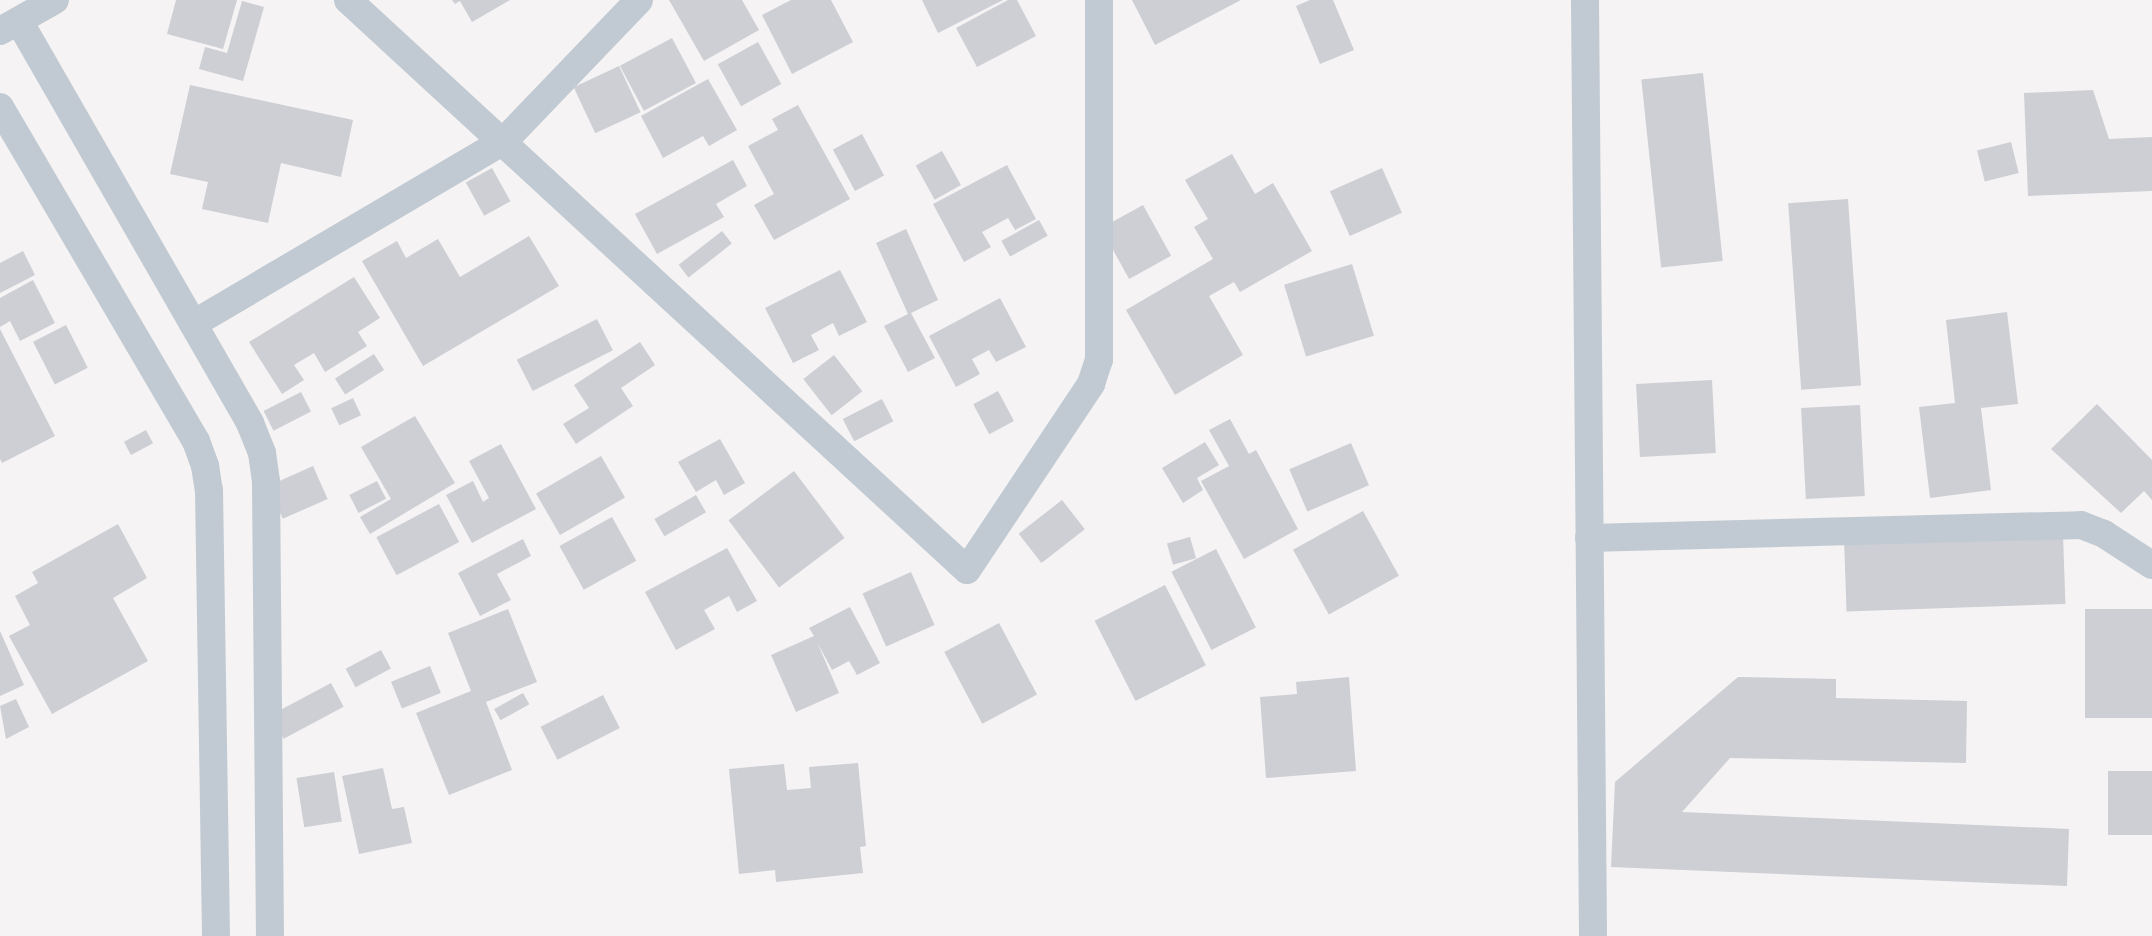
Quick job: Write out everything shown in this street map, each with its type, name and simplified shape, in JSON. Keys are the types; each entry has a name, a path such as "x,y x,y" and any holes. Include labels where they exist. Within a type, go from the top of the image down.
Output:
{"street":[{"path":"55,0 9,26 193,324 250,423 266,481 270,936"},
{"path":"348,0 967,570 1091,384 1099,360 1099,0"},
{"path":"193,324 504,141 639,0"},
{"path":"1585,0 1592,936"},
{"path":"0,107 196,441 205,466 210,504 216,936"},
{"path":"1589,538 2081,525 2104,534 2152,565"}],"building":[{"path":"176,0 237,0 223,49 167,34"},
{"path":"452,0 510,0 472,22 460,1 455,4"},
{"path":"669,0 742,0 759,30 704,61"},
{"path":"791,0 831,0 853,42 792,74 762,15"},
{"path":"922,0 1003,0 938,33"},
{"path":"1008,0 1017,0 1036,36 977,67 956,28"},
{"path":"1132,0 1241,0 1155,45"},
{"path":"1310,0 1333,0 1354,50 1320,64 1296,6"},
{"path":"242,1 264,7 243,81 199,69 205,47 227,53"},
{"path":"672,38 696,83 644,111 620,66"},
{"path":"758,42 781,84 741,106 718,64"},
{"path":"619,66 641,112 595,133 574,87"},
{"path":"1703,73 1723,261 1661,267 1641,79"},
{"path":"708,79 737,130 709,146 703,136 663,158 641,116"},
{"path":"190,85 353,120 341,177 281,163 268,223 202,209 208,182 170,174"},
{"path":"2093,90 2109,139 2152,137 2152,191 2028,196 2024,93"},
{"path":"798,105 850,199 774,240 754,205 774,194 748,146 778,130 772,119"},
{"path":"862,134 884,175 855,191 833,149"},
{"path":"2011,142 2019,173 1985,182 1977,150"},
{"path":"942,151 961,185 935,200 916,166"},
{"path":"1232,154 1255,194 1273,183 1312,251 1240,292 1234,282 1209,296 1243,355 1175,395 1126,310 1213,259 1194,227 1208,219 1185,180"},
{"path":"733,160 747,186 716,204 724,217 657,254 635,214"},
{"path":"1007,165 1036,219 1015,230 1008,218 982,232 991,247 964,262 933,204"},
{"path":"492,168 510,201 484,216 466,183"},
{"path":"1382,168 1402,213 1350,236 1330,191"},
{"path":"1848,199 1861,386 1801,390 1788,203"},
{"path":"1143,205 1171,256 1129,279 1101,228"},
{"path":"1039,220 1048,236 1010,257 1001,241"},
{"path":"906,229 938,300 911,313 935,358 908,372 884,326 908,314 876,243"},
{"path":"722,231 732,244 689,277 679,265"},
{"path":"529,236 559,286 423,366 362,261 397,241 406,258 438,239 460,277"},
{"path":"23,251 35,275 0,293 0,263"},
{"path":"1352,264 1374,336 1306,356 1284,285"},
{"path":"840,270 867,322 839,336 833,323 811,335 819,350 793,363 765,308"},
{"path":"354,277 380,318 358,332 367,346 325,372 314,353 294,365 304,380 282,394 249,342"},
{"path":"33,280 55,323 20,341 10,321 0,327 0,298"},
{"path":"1000,298 1026,347 996,362 989,350 972,359 980,374 956,387 929,336"},
{"path":"2007,312 2018,404 1981,408 1991,490 1930,498 1919,407 1955,403 1946,320"},
{"path":"597,319 613,350 533,391 517,360"},
{"path":"66,325 88,368 55,385 33,342"},
{"path":"0,329 55,436 2,463 0,459"},
{"path":"640,342 655,365 621,388 633,406 576,444 563,424 589,408 574,385"},
{"path":"374,354 384,370 345,394 335,378"},
{"path":"834,355 862,391 832,415 803,379"},
{"path":"1712,380 1716,453 1640,457 1636,384"},
{"path":"998,391 1014,421 989,434 973,404"},
{"path":"301,392 311,412 274,431 264,411"},
{"path":"353,398 361,415 339,425 331,408"},
{"path":"882,399 893,421 854,441 843,419"},
{"path":"2097,404 2152,460 2152,500 2144,491 2121,513 2051,449"},
{"path":"1860,405 1865,496 1806,499 1801,408"},
{"path":"415,416 455,483 370,534 360,517 391,499 361,447"},
{"path":"1230,419 1249,454 1256,450 1298,529 1244,559 1201,481 1229,466 1209,430"},
{"path":"146,430 153,443 131,455 124,442"},
{"path":"720,439 745,483 724,495 716,480 696,492 678,462"},
{"path":"1205,442 1219,465 1197,478 1203,490 1183,503 1162,468"},
{"path":"1351,443 1369,485 1307,512 1289,469"},
{"path":"501,444 536,509 472,543 446,495 473,481 483,502 489,498 469,461"},
{"path":"601,456 625,498 560,535 536,494"},
{"path":"313,466 328,499 283,519 268,486"},
{"path":"794,471 845,538 779,587 729,520"},
{"path":"377,481 386,499 358,513 349,495"},
{"path":"696,495 706,512 664,536 654,519"},
{"path":"1062,500 1085,529 1041,563 1019,534"},
{"path":"439,504 459,542 396,575 376,537"},
{"path":"1363,511 1399,576 1329,615 1293,550"},
{"path":"612,517 636,561 584,590 560,546"},
{"path":"118,524 147,578 113,598 148,661 52,714 9,636 30,625 15,596 38,583 32,572"},
{"path":"2063,535 2065,604 1847,612 1844,543"},
{"path":"1190,537 1196,558 1173,565 1167,544"},
{"path":"523,539 531,556 497,574 511,600 480,616 458,573"},
{"path":"727,548 757,601 737,612 729,596 704,610 715,629 676,650 645,592"},
{"path":"1216,549 1256,627 1211,650 1171,572"},
{"path":"911,572 935,625 886,647 863,594"},
{"path":"1165,585 1206,665 1135,701 1095,621"},
{"path":"850,607 880,663 857,675 849,661 832,670 817,642 839,693 796,712 771,655 814,636 809,628"},
{"path":"508,609 537,682 486,702 512,770 449,795 416,713 471,691 448,633"},
{"path":"2085,609 2152,609 2152,718 2085,718"},
{"path":"999,623 1037,695 982,724 944,652"},
{"path":"0,631 24,685 0,696"},
{"path":"381,650 391,669 356,687 346,669"},
{"path":"430,666 441,693 402,709 391,682"},
{"path":"1349,677 1356,771 1266,778 1260,697 1297,694 1296,682"},
{"path":"1738,677 1836,679 1836,698 1967,701 1966,763 1730,758 1682,812 2069,829 2067,886 1611,867 1615,782"},
{"path":"331,683 344,707 284,739 271,715"},
{"path":"523,693 529,704 500,720 494,709"},
{"path":"603,695 620,728 557,760 541,727"},
{"path":"16,699 29,727 6,739 0,706"},
{"path":"858,763 866,846 860,847 863,873 776,882 775,870 739,874 729,769 784,764 787,790 811,788 809,767"},
{"path":"383,768 392,809 404,807 412,843 359,854 342,776"},
{"path":"2108,771 2152,771 2152,835 2108,835"},
{"path":"334,772 342,821 304,827 296,778"}]}
